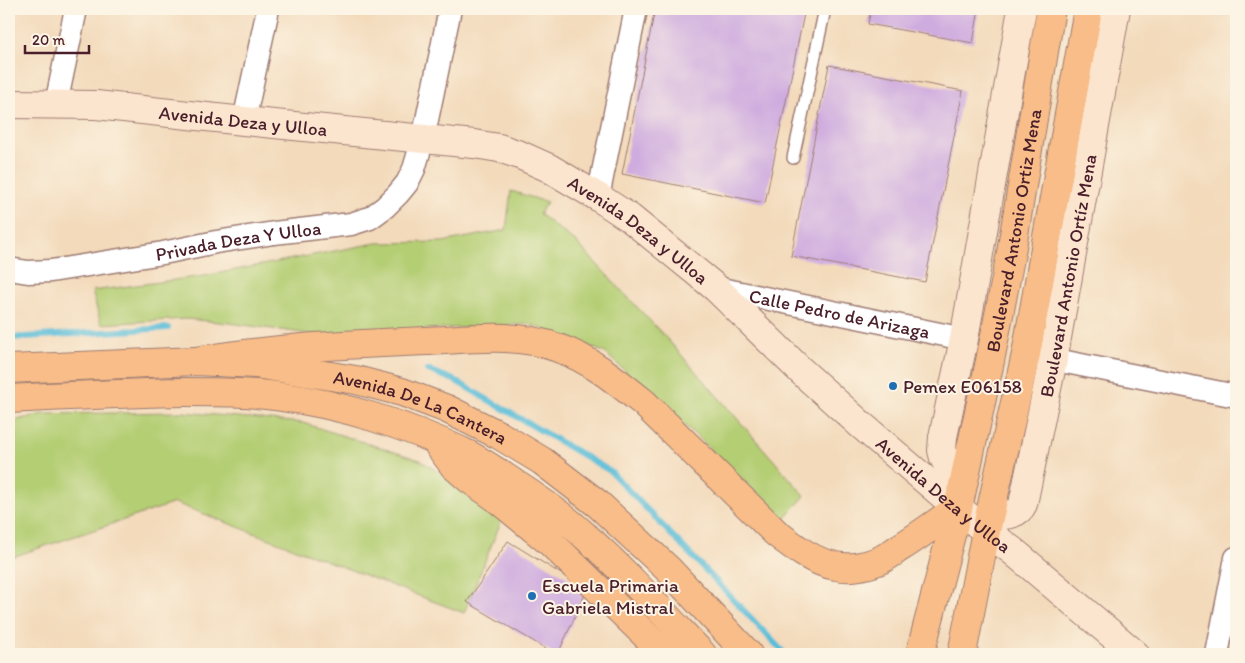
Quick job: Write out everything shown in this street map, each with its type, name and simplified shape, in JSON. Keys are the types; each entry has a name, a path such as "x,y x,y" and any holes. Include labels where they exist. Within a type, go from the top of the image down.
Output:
{"main road":[{"name":"Boulevard Antonio Ortiz Mena","path":"962,654 987,523 1026,354 1088,9"},
{"name":"Boulevard Antonio Ortiz Mena","path":"920,654 959,499 990,361 1011,254 1049,20"},
{"path":"196,361 249,352 340,344 486,338 513,338 558,347 577,356 621,384 644,403 776,533 795,548 812,558 838,567 862,566 878,561 926,531 959,499"},
{"name":"Avenida De La Cantera","path":"9,369 196,361 255,364 356,380 402,392 447,409 499,435 542,461 598,504 670,570 748,654"},
{"name":"Avenida De La Cantera","path":"9,399 152,392 220,392 281,396 347,410 434,439 464,452 536,497 583,534 639,587 702,654"},
{"path":"434,439 454,466 539,533 666,654"}],"street":[{"path":"56,104 76,9"},
{"path":"244,121 268,9"},
{"name":"Privada Deza Y Ulloa","path":"9,270 28,272 51,271 274,233 351,224 370,218 398,194 414,169 423,139 450,9"},
{"path":"598,197 636,9"},
{"name":"Boulevard Antonio Ortíz Mena","path":"987,523 1014,514 1023,504 1053,360 1116,9"},
{"path":"959,499 944,458 942,450 943,437 964,339 1021,17 1049,20"},
{"name":"Avenida Deza y Ulloa","path":"9,104 96,105 474,144 499,148 549,168 630,218 716,288 800,370 860,424 959,499 987,523 1014,552 1136,654"},
{"name":"Calle Pedro de Arizaga","path":"716,288 964,339"},
{"path":"1026,354 1236,396"},
{"path":"1217,654 1236,558"}],"lane":[{"path":"793,158 825,9"}],"green space":[{"path":"511,191 547,202 539,214 576,242 669,341 805,496 782,521 702,441 604,352 529,324 317,335 186,319 101,324 92,291 204,276 376,243 442,242 506,230"},
{"path":"183,412 303,423 420,460 504,514 464,613 175,503 9,558 9,422 42,414"}],"building":[{"path":"655,9 805,9 765,203 622,174"},
{"path":"871,9 979,9 973,43 868,24"},
{"path":"829,65 963,91 925,282 791,256"},
{"name":"Escuela Primaria Gabriela Mistral","path":"508,541 587,590 558,654 467,602"}],"waterway":[{"path":"9,338 168,328"},
{"path":"428,370 454,380 610,471 785,654"}],"place":[{"name":"Pemex E06158","path":"893,386"},
{"name":"Escuela Primaria Gabriela Mistral","path":"532,596"}]}
